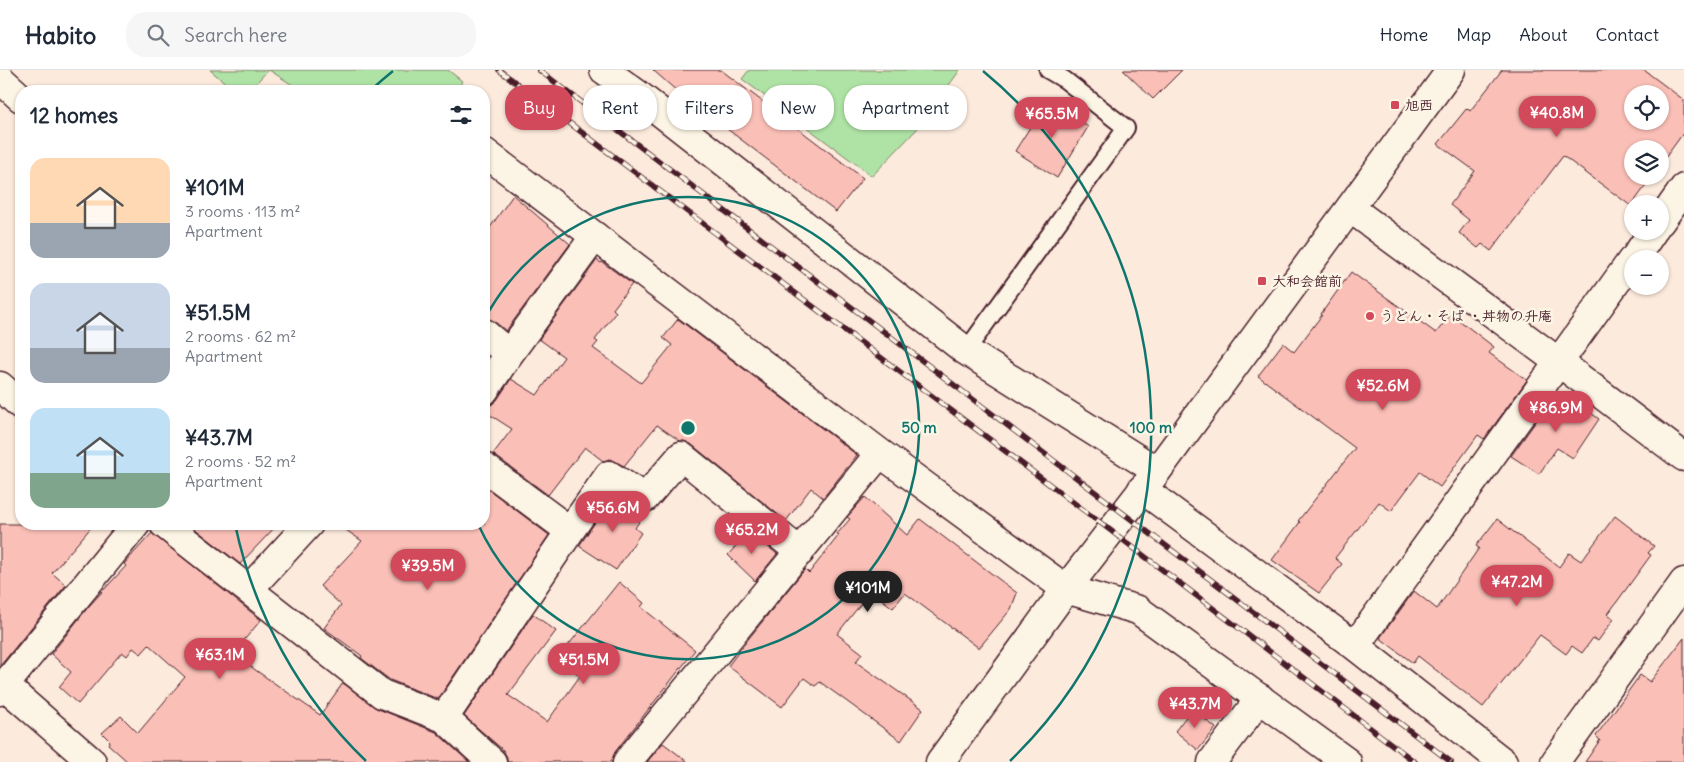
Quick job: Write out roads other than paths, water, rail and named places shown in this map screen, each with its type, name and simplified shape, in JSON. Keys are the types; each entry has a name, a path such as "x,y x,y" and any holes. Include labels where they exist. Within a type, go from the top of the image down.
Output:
{"street":[{"path":"604,70 966,351 1149,480 1355,646 1504,762"},
{"path":"940,762 1066,589 1149,480 1452,70"},
{"path":"0,80 15,93"},
{"path":"490,156 880,453 1066,589 1138,610 1347,762"},
{"path":"1669,209 1684,188"},
{"path":"1350,208 1684,457"},
{"path":"490,382 596,236"},
{"path":"1355,646 1624,273"},
{"path":"490,338 509,354"},
{"path":"0,386 15,400"},
{"path":"627,762 880,453"},
{"path":"444,718 610,475 646,498 681,456 800,552"},
{"path":"490,471 570,531"},
{"path":"92,762 2,686 131,530"},
{"path":"172,530 382,694 444,718 492,762"},
{"path":"248,589 303,530"},
{"path":"1555,762 1684,582"},
{"path":"1212,762 1260,698"}],"lane":[{"path":"966,351 1126,128 1070,75 1048,70"}],"railway":[{"path":"499,70 1415,762"},
{"path":"539,70 1451,762"}],"place":[{"name":"旭西","path":"1395,105"},
{"name":"大和会館前","path":"1262,281"},
{"name":"うどん・そば ・丼物の升庵","path":"1370,316"}]}
